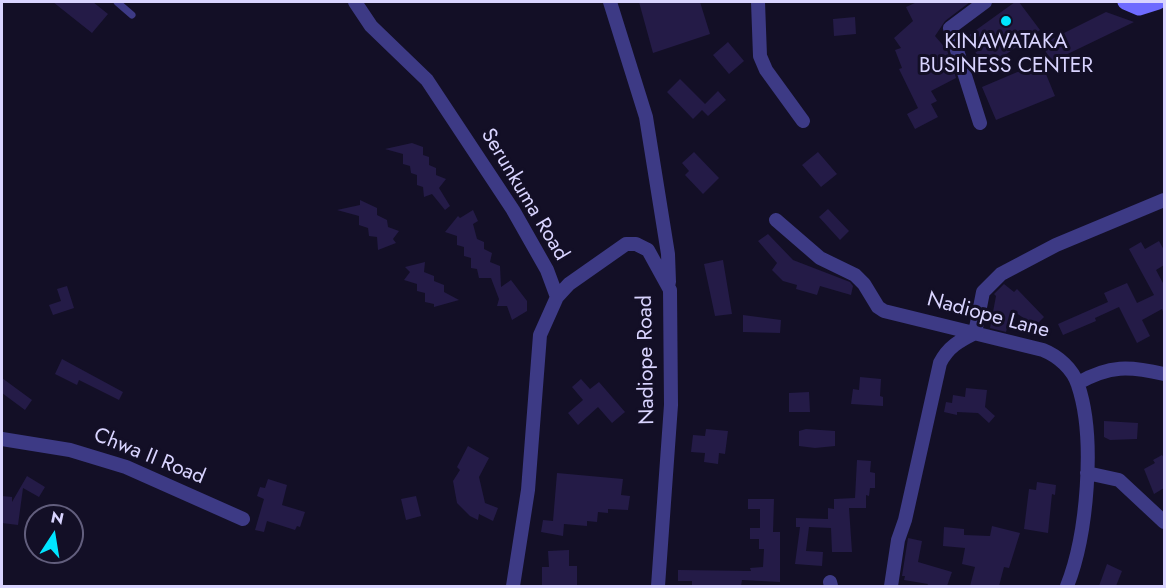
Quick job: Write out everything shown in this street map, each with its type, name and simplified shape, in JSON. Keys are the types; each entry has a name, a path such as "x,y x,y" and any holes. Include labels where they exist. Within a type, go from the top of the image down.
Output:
{"street":[{"name":"Serunkuma Road","path":"355,2 371,26 427,80 513,210 547,270 557,297"},
{"path":"610,2 646,117 668,254 670,290"},
{"path":"758,2 760,56 766,70 803,121"},
{"path":"980,123 950,28 985,2"},
{"path":"1125,2 1139,8 1161,2"},
{"path":"891,586 898,540 905,520 940,363 945,353 954,344 975,333 983,292 1001,274 1056,245 1164,200"},
{"name":"Nadiope Lane","path":"776,220 820,258 855,275 864,284 878,307 884,311 1053,354 1078,383"},
{"name":"Nadiope Road","path":"557,297 569,284 626,244 636,244 648,249 670,290 671,405 658,586"},
{"path":"513,586 528,490 540,335 557,297"},
{"path":"1067,586 1082,541 1087,473 1084,423 1078,383 1096,374 1120,368 1164,374"},
{"name":"Chwa II Road","path":"2,439 70,450 126,467 243,519"},
{"path":"1087,473 1119,480 1164,522"}],"lane":[{"path":"117,2 132,15"}],"building":[{"path":"53,2 93,2 108,14 92,33"},
{"path":"639,2 700,2 710,34 653,53"},
{"path":"917,2 970,2 945,21 935,36 947,50 956,78 931,91 937,101 931,104 938,117 915,129 907,114 918,108 899,69 902,68 895,50 901,48 894,38 913,21 906,7"},
{"path":"1015,2 1019,2 1040,30 987,68 965,38"},
{"path":"1106,12 1134,22 1051,62 1042,44"},
{"path":"855,17 856,34 834,36 833,19"},
{"path":"728,42 744,61 729,74 713,55"},
{"path":"1041,62 1055,96 996,120 982,87"},
{"path":"680,79 705,104 718,91 726,100 708,116 702,110 693,119 667,92"},
{"path":"412,143 423,147 423,155 429,157 429,165 436,168 436,175 446,179 439,188 450,206 445,210 432,194 424,197 423,187 417,185 417,175 411,173 410,166 403,164 403,154 385,149"},
{"path":"694,152 719,178 703,194 685,175 689,171 682,163"},
{"path":"818,152 837,174 821,187 802,165"},
{"path":"360,200 377,208 377,215 387,220 388,227 399,231 393,239 396,243 378,250 377,237 369,236 368,228 359,225 359,216 337,210 360,205"},
{"path":"828,209 849,231 840,240 819,217"},
{"path":"473,210 478,221 473,224 477,239 484,242 484,249 492,253 490,262 500,266 501,287 511,280 527,301 527,311 512,320 507,306 497,306 499,299 491,278 479,278 477,269 471,268 471,258 464,256 464,247 457,245 457,236 445,232 458,216 460,218"},
{"path":"768,234 793,260 850,282 853,286 851,295 820,286 817,295 796,289 797,285 783,281 772,270 777,263 758,241"},
{"path":"1159,241 1164,250 1164,265 1156,270 1164,285 1164,314 1162,309 1142,320 1150,336 1137,343 1119,307 1095,318 1096,321 1063,335 1058,324 1108,302 1104,293 1127,283 1137,303 1154,295 1129,249 1141,242 1145,249"},
{"path":"723,260 732,314 715,316 704,264"},
{"path":"425,262 424,272 434,276 434,281 444,285 444,292 459,300 434,307 434,304 425,302 425,293 417,291 417,284 404,280 410,272 405,267"},
{"path":"1004,284 1014,292 1017,289 1044,317 1035,326 1012,310 1006,332 990,328 996,296 994,294"},
{"path":"67,286 74,308 53,315 49,305 61,301 57,289"},
{"path":"743,315 781,320 780,333 743,332"},
{"path":"62,359 123,392 119,400 79,380 77,385 55,374"},
{"path":"860,377 881,379 880,396 883,397 883,406 851,404 853,389 859,390"},
{"path":"2,378 32,400 25,410 2,393"},
{"path":"581,379 590,389 599,382 625,412 612,423 598,407 578,425 568,413 583,400 572,387"},
{"path":"966,388 987,390 985,407 995,416 989,423 978,413 957,412 957,415 944,412 946,402 952,403 953,395 965,397"},
{"path":"809,392 810,412 789,412 789,393"},
{"path":"1104,421 1138,423 1137,439 1110,440 1104,437"},
{"path":"706,429 728,431 725,454 719,453 718,464 704,462 705,453 691,452 693,435 705,436"},
{"path":"806,429 835,431 835,446 815,448 799,446 799,431"},
{"path":"468,446 489,458 479,477 485,503 498,508 493,521 479,514 478,520 470,516 457,503 453,481 460,470 457,467"},
{"path":"1162,455 1164,458 1164,488 1154,494 1144,469 1155,463 1153,460"},
{"path":"857,460 871,461 870,472 875,473 875,488 870,488 869,496 866,495 866,508 849,508 852,552 832,552 831,528 809,527 806,551 823,552 822,566 795,564 800,527 796,527 796,518 828,519 828,508 834,509 834,499 855,498"},
{"path":"557,473 623,479 621,495 630,496 628,510 608,509 608,513 598,512 597,522 587,521 587,526 564,524 563,536 541,532 543,520 553,521"},
{"path":"27,476 45,487 39,497 23,488 18,525 2,523 2,496 12,497 12,502"},
{"path":"268,479 287,485 282,505 305,512 300,527 297,526 295,530 267,521 264,532 255,530 264,499 257,496 260,487 265,488"},
{"path":"1037,482 1056,485 1055,495 1052,494 1048,533 1024,529 1029,489 1036,490"},
{"path":"416,496 421,516 406,520 401,499"},
{"path":"748,499 774,499 773,532 780,532 780,582 742,580 741,586 692,586 692,581 678,581 678,570 751,571 750,568 763,567 764,549 759,549 759,539 750,539 750,528 760,528 760,509 748,509"},
{"path":"992,526 1020,533 1009,568 1004,567 999,586 970,586 975,567 962,564 965,548 943,546 944,527 964,529 964,535 990,536"},
{"path":"908,538 922,541 918,562 952,572 947,586 927,586 928,584 904,580 905,576 902,576"},
{"path":"569,550 569,566 577,566 577,586 542,586 542,567 549,567 548,551"},
{"path":"1107,564 1122,571 1116,586 1099,586"}],"place":[{"name":"KINAWATAKA BUSINESS CENTER","path":"1006,21"}]}
